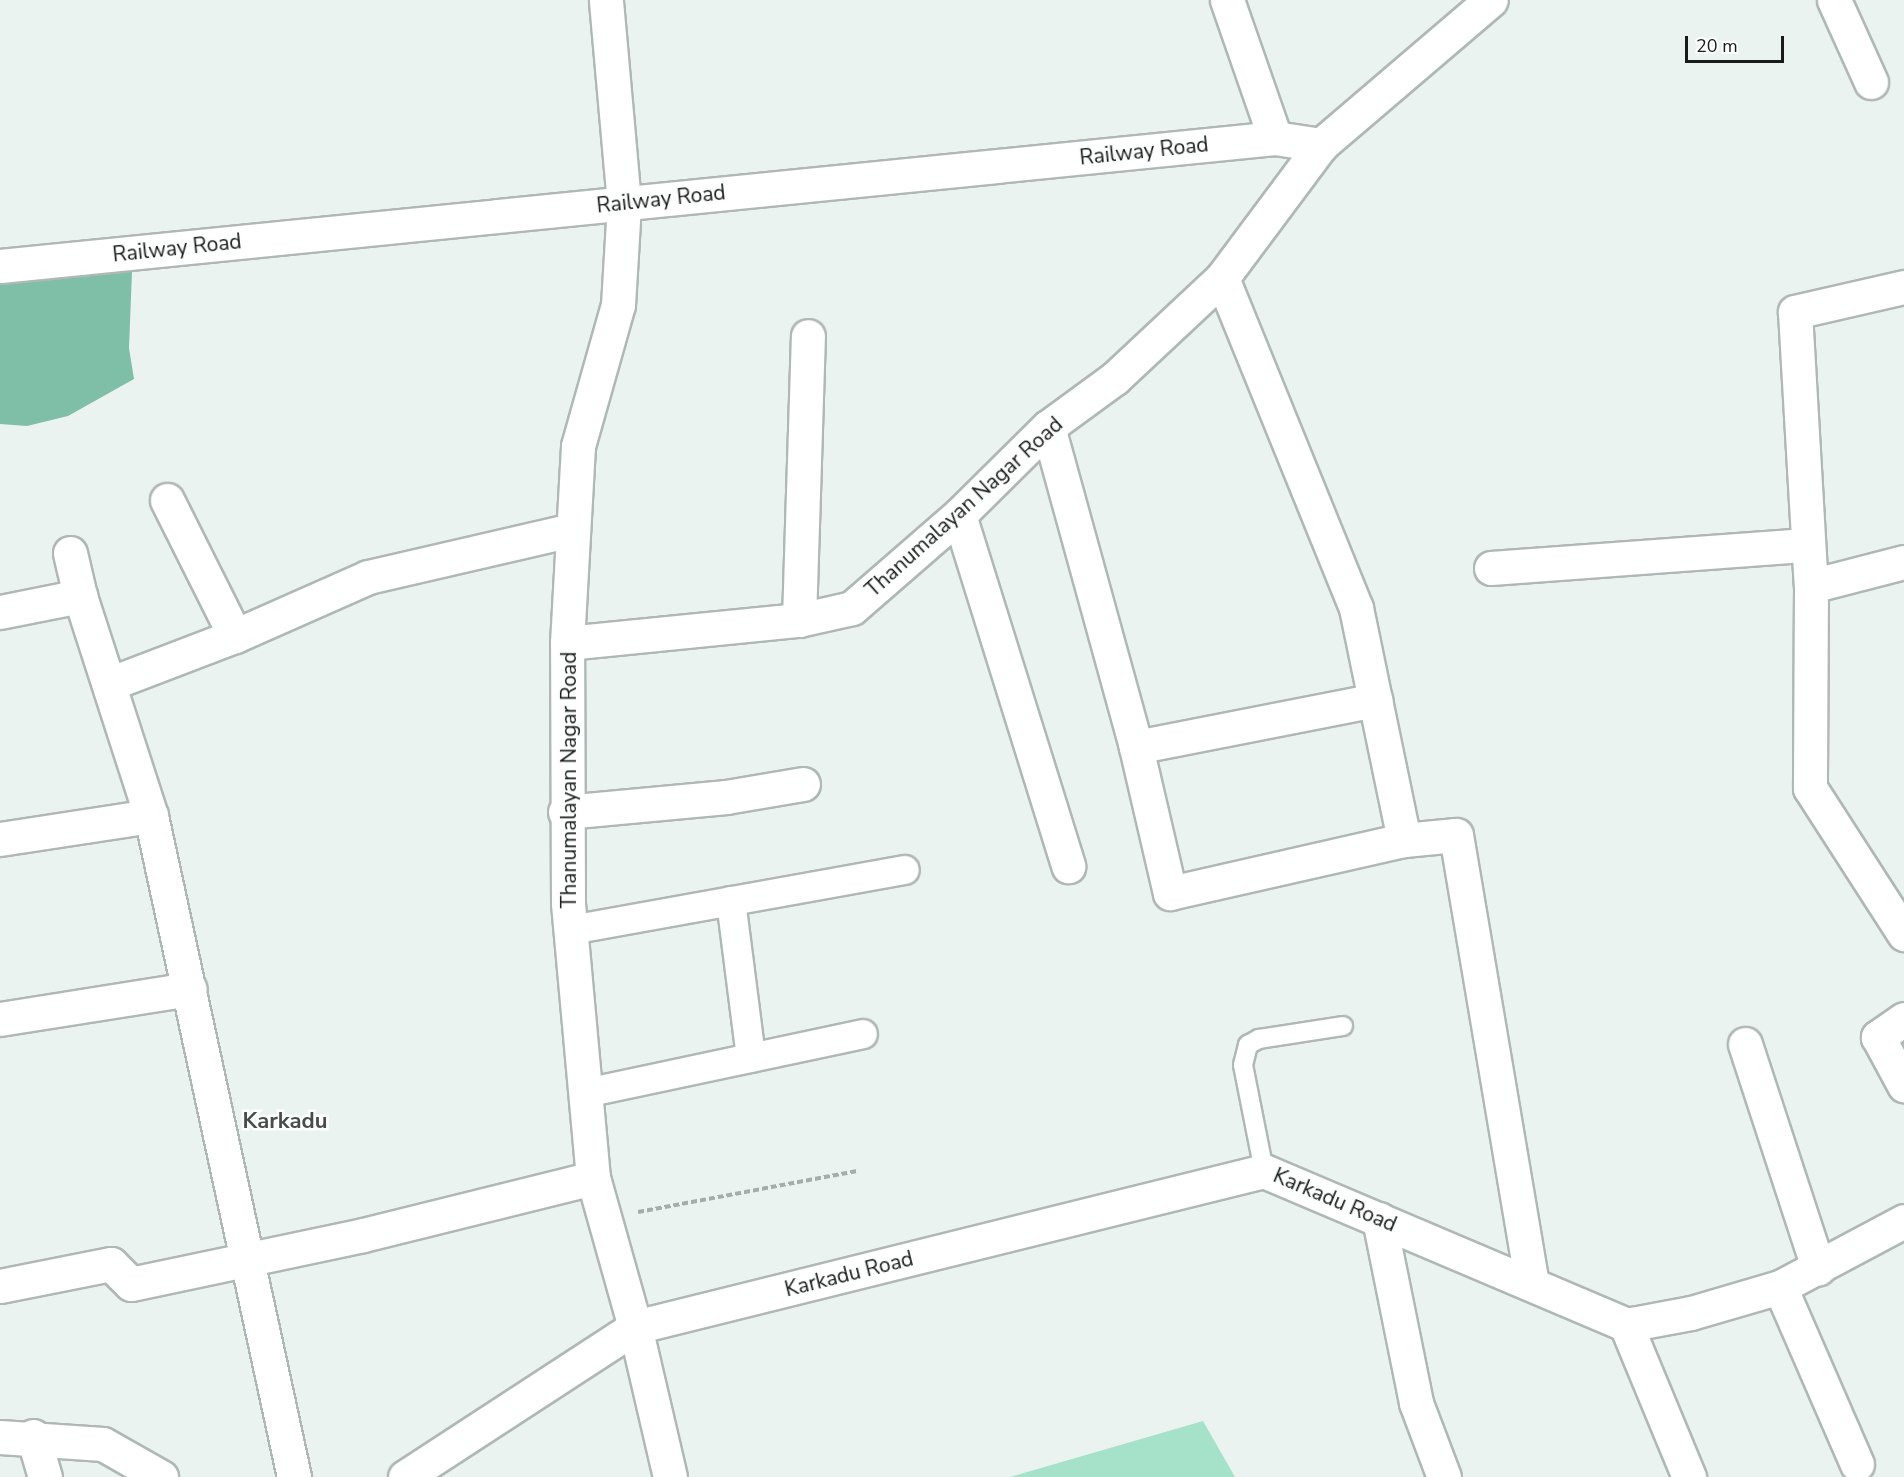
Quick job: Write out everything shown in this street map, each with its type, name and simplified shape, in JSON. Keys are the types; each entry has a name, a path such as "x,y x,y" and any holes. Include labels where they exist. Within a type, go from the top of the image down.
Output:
{"street":[{"path":"567,643 571,530 578,446 618,304 624,203 606,0"},
{"path":"1227,0 1275,138"},
{"name":"Thanumalayan Nagar Road","path":"635,1327 593,1178 571,930 566,812 567,643 799,620 852,608 959,515 1048,427 1115,378 1222,278 1321,145 1491,0"},
{"path":"1834,0 1871,82"},
{"name":"Railway Road","path":"0,266 1275,138 1321,145"},
{"path":"1222,278 1356,608 1404,840"},
{"path":"1904,287 1795,312 1806,544 1811,586 1810,788 1904,934"},
{"path":"799,620 808,336"},
{"path":"1048,427 1136,747 1170,893 1404,840 1456,835 1532,1283"},
{"path":"167,500 235,636"},
{"path":"959,515 1068,866"},
{"path":"109,684 235,636 368,577 571,530"},
{"path":"1491,568 1806,544"},
{"path":"70,553 80,596 152,816 245,1259 294,1477"},
{"path":"1811,586 1904,562"},
{"path":"0,612 80,596"},
{"path":"1136,747 1375,700"},
{"path":"566,812 726,797 803,784"},
{"path":"0,839 152,816"},
{"path":"571,930 905,870"},
{"path":"730,901 752,1058"},
{"path":"0,1019 190,989"},
{"path":"1904,1019 1878,1037 1904,1085"},
{"path":"586,1093 863,1034"},
{"path":"1745,1044 1818,1268"},
{"name":"Karkadu Road","path":"405,1477 635,1327 1264,1171 1532,1283 1570,1303 1626,1325"},
{"path":"0,1286 111,1264 131,1284 363,1235 593,1178"},
{"path":"1379,1219 1416,1403 1444,1477"},
{"path":"1689,1477 1626,1325 1691,1313 1780,1287 1904,1221"},
{"path":"1780,1287 1857,1464"},
{"path":"635,1327 670,1477"},
{"path":"0,1437 33,1436 104,1444 161,1477"},
{"path":"33,1436 45,1477"}],"lane":[{"path":"1264,1171 1243,1065 1248,1045 1259,1039 1343,1026"}],"path":[{"path":"604,1218 857,1171"}],"shaded area":[{"path":"61,262 132,272 129,348 134,379 68,416 27,426 0,424 0,269"},
{"path":"1203,1421 1235,1477 1010,1477"}],"district":[{"name":"Karkadu","path":"285,1122"}]}
